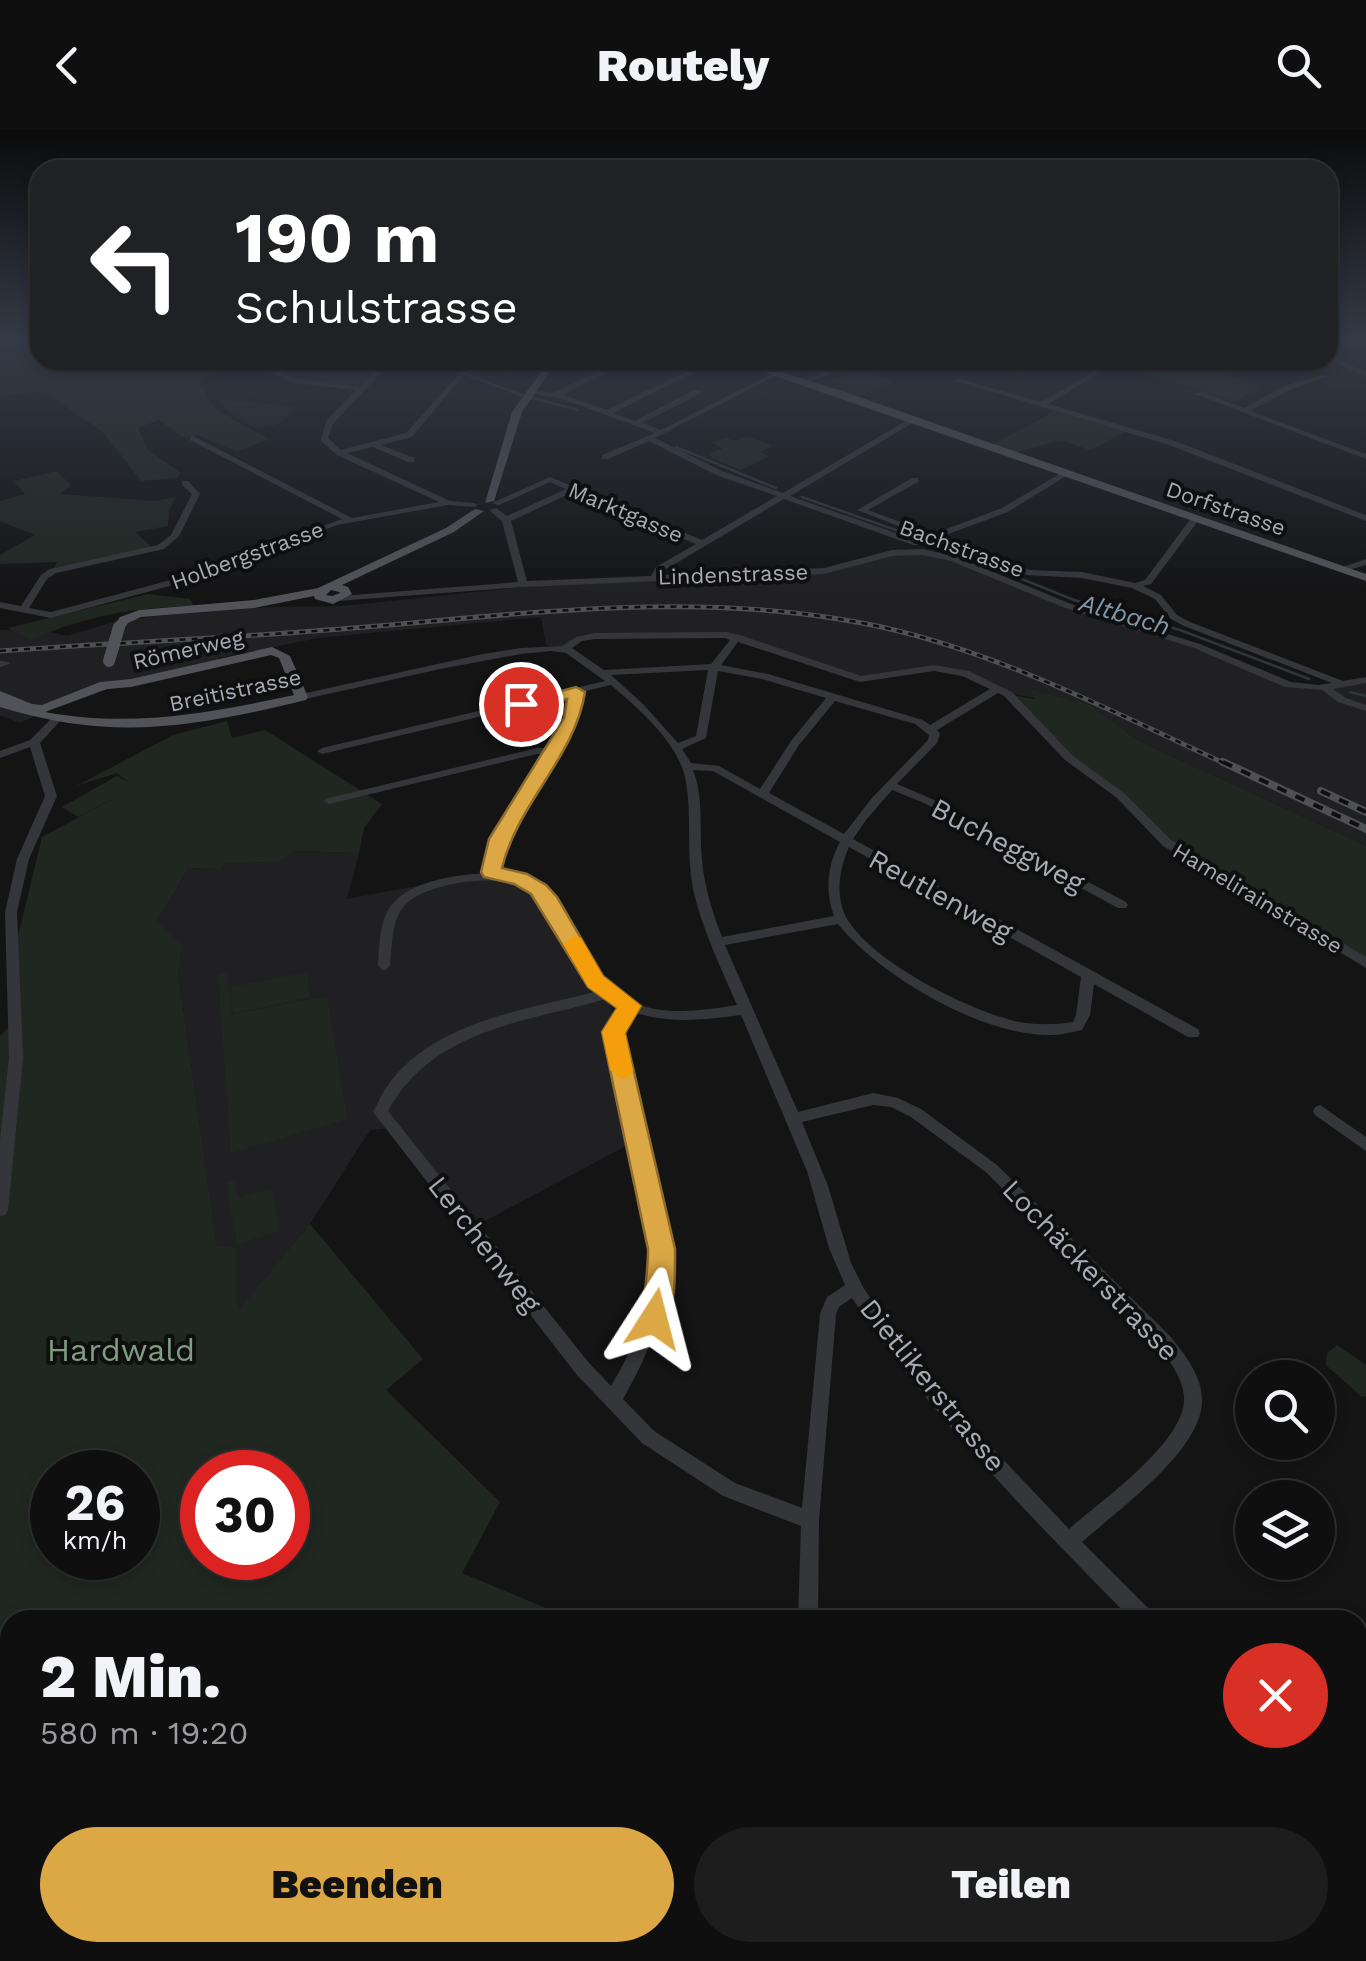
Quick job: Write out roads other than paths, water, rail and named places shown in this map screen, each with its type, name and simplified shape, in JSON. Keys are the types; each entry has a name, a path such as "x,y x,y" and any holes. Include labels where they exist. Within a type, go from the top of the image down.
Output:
{"main road":[{"path":"105,685 118,627 124,620 139,614 334,593 360,572 450,530 476,508 493,505 515,424"},
{"name":"Dorfstrasse","path":"922,424 1366,578"},
{"name":"Römerweg","path":"36,709 105,685 131,684 272,651 284,656 301,697"},
{"name":"Breitistrasse","path":"0,699 56,720 90,726 156,726 301,697"},
{"name":"Breitistrasse","path":"0,699 36,709"},
{"path":"56,720 60,703"}],"street":[{"path":"331,424 325,431 327,444 340,453 448,503"},
{"path":"340,453 410,435 419,424"},
{"path":"637,424 662,432"},
{"path":"605,457 677,424"},
{"path":"654,578 660,569 906,424"},
{"path":"1105,424 1178,446 1366,518"},
{"path":"1283,424 1366,457"},
{"path":"192,438 350,520"},
{"path":"648,438 700,465 954,559 1068,606 1197,646 1281,682 1324,687 1366,680"},
{"path":"369,443 411,460"},
{"name":"Lindenstrasse","path":"334,593 377,596 523,584 824,571 915,547 1006,510 1064,474"},
{"name":"Marktgasse","path":"493,505 550,479 703,544"},
{"name":"Bachstrasse","path":"915,480 862,510 1029,573 1082,575 1135,586 1158,597 1186,624 1340,682"},
{"path":"25,606 44,576 53,571 162,548 174,536 196,494 185,483"},
{"path":"506,520 572,489"},
{"name":"Holbergstrasse","path":"0,605 25,606 40,615 51,615 230,566 310,530 448,503 476,508"},
{"path":"493,505 527,508"},
{"path":"493,505 506,520 523,584"},
{"path":"1135,586 1148,582 1196,518"},
{"path":"1341,569 1366,562"},
{"name":"Hamelirainstrasse","path":"568,646 595,636 704,632 737,636 849,677 880,678 944,668 965,673 997,689 1030,713 1069,758 1121,796 1167,843 1366,963"},
{"path":"676,747 701,738 714,667 737,636"},
{"name":"Breitistrasse","path":"301,697 478,658 568,646"},
{"name":"Dietlikerstrasse","path":"568,646 612,682 676,747 688,766 702,901 821,1184 838,1252 854,1288 919,1377 1136,1610"},
{"path":"601,673 714,667 764,676 931,729 997,689"},
{"path":"322,751 612,682"},
{"path":"1324,687 1342,700 1366,708"},
{"path":"491,872 499,839 572,718 576,692"},
{"path":"762,795 794,743 832,697"},
{"path":"0,755 34,742 56,720"},
{"path":"931,729 933,741 844,840 834,885 841,918 870,951 912,982 950,1003 1005,1022 1054,1030 1078,1026 1084,1015 1088,976"},
{"path":"0,1210 16,1058 11,912 23,858 51,796 34,742"},
{"path":"329,801 537,751 552,751"},
{"name":"Reutlenweg","path":"688,766 716,768 1192,1033"},
{"name":"Bucheggweg","path":"893,786 1122,905"},
{"path":"384,966 394,905 417,890 491,872 520,879 538,889 550,902 596,982 630,1006 675,1017 746,1009"},
{"path":"718,942 841,918"},
{"name":"Lerchenweg","path":"608,993 552,1006 445,1045 412,1066 390,1088 380,1112 612,1401 654,1442 729,1490 810,1520"},
{"path":"612,1401 636,1362 654,1319 662,1284 662,1249 613,1032 630,1006"},
{"name":"Lochäckerstrasse","path":"795,1118 873,1099 904,1106 942,1129 992,1169 1164,1342 1184,1367 1194,1404 1185,1434 1070,1542"},
{"path":"1320,1111 1366,1145"},
{"path":"808,1610 810,1520 828,1314 833,1302 854,1288"}],"waterway":[{"name":"Altbach","path":"676,447 776,488"},
{"name":"Altbach","path":"802,497 907,534"},
{"name":"Altbach","path":"942,547 1074,600 1180,630 1309,679"},
{"name":"Altbach","path":"1350,692 1366,696"}],"railway":[{"path":"0,651 499,615 620,608 741,608 862,623 956,648 1049,683 1228,765"},
{"path":"1223,762 1366,829"},
{"path":"1321,791 1366,812"}],"park label":[{"name":"Hardwald","path":"121,1350"}]}
